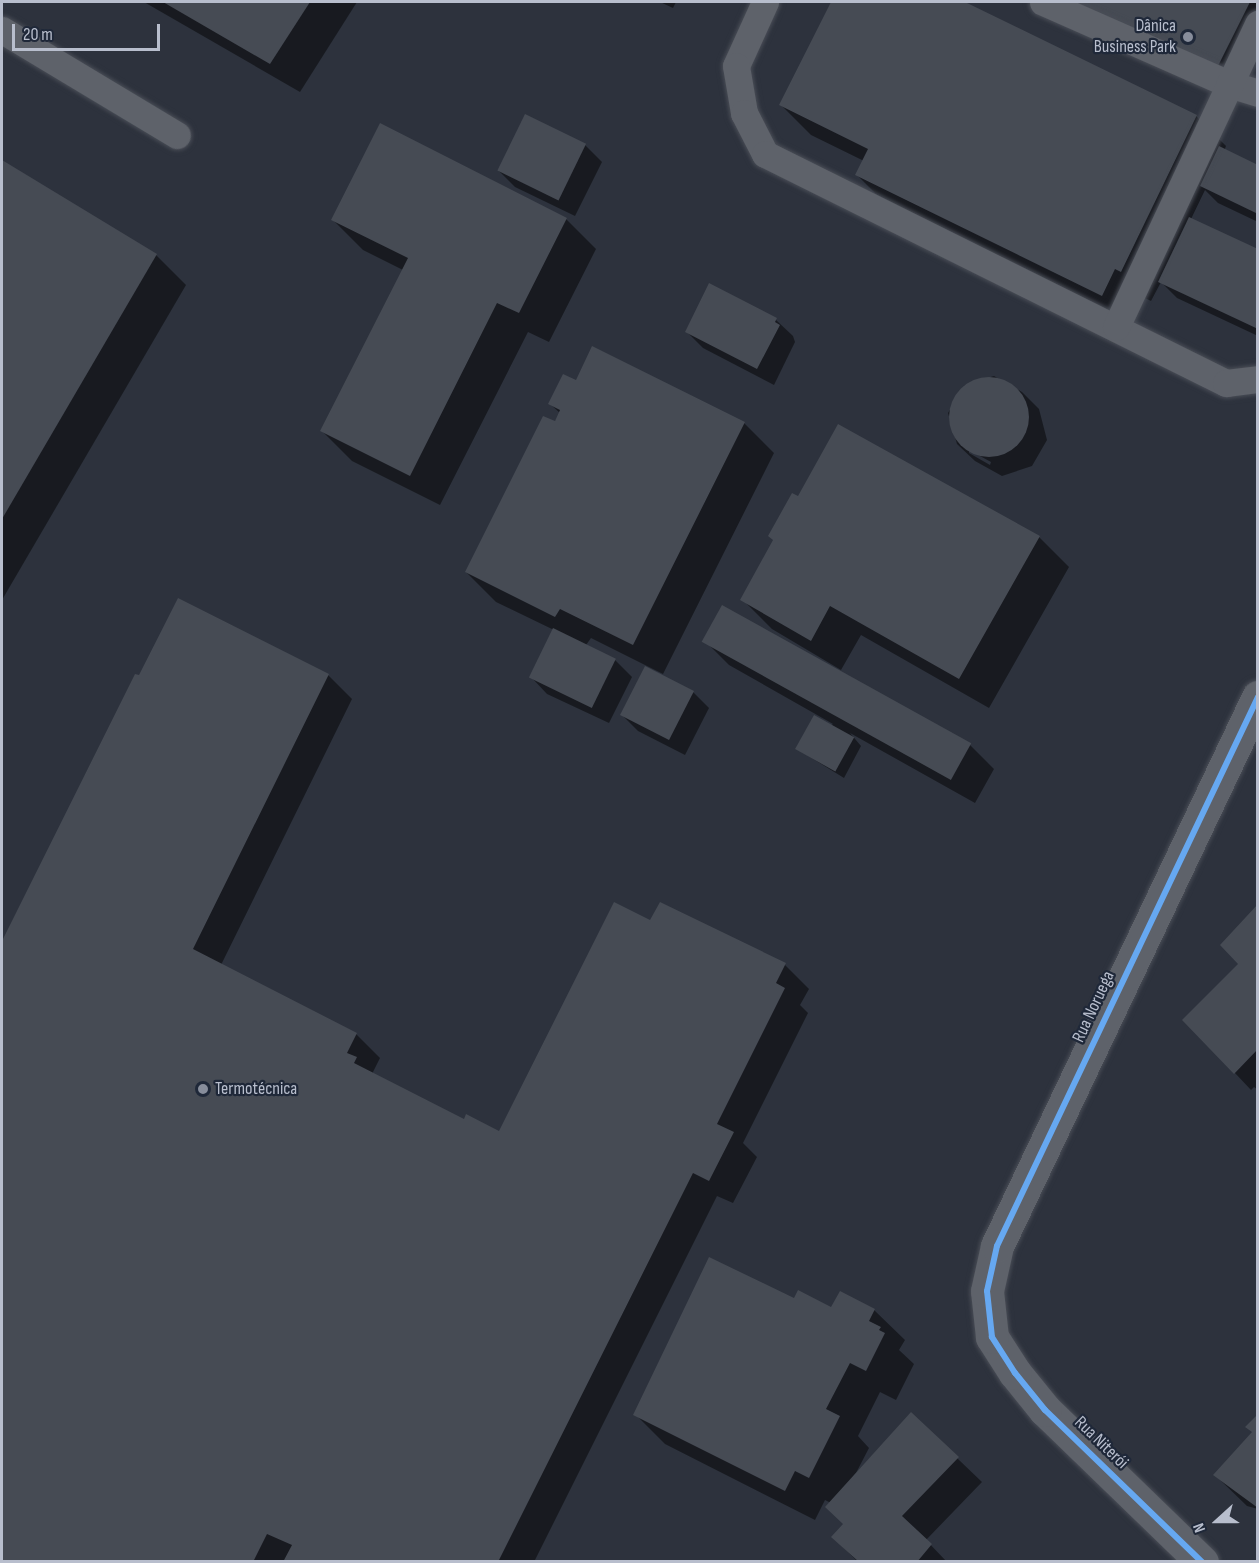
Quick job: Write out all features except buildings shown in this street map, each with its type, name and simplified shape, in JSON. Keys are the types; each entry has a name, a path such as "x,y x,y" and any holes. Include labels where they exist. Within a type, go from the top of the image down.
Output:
{"street":[{"name":"Rua Noruega","path":"992,1336 987,1291 997,1246 1253,719"},
{"name":"Rua Niterói","path":"992,1336 1015,1373 1046,1410 1202,1562"}],"lane":[{"path":"765,2 736,66 744,113 765,154 1226,383 1257,379"},
{"path":"1043,2 1228,84 1257,93"},
{"path":"1116,327 1257,24"},
{"path":"2,30 177,135"}],"cycle path":[{"path":"1202,1562 1045,1410 1015,1373 992,1337 987,1291 997,1246 1258,697"}],"place":[{"name":"Dânica Business Park","path":"1188,37"},
{"name":"Termotécnica","path":"203,1089"}]}
